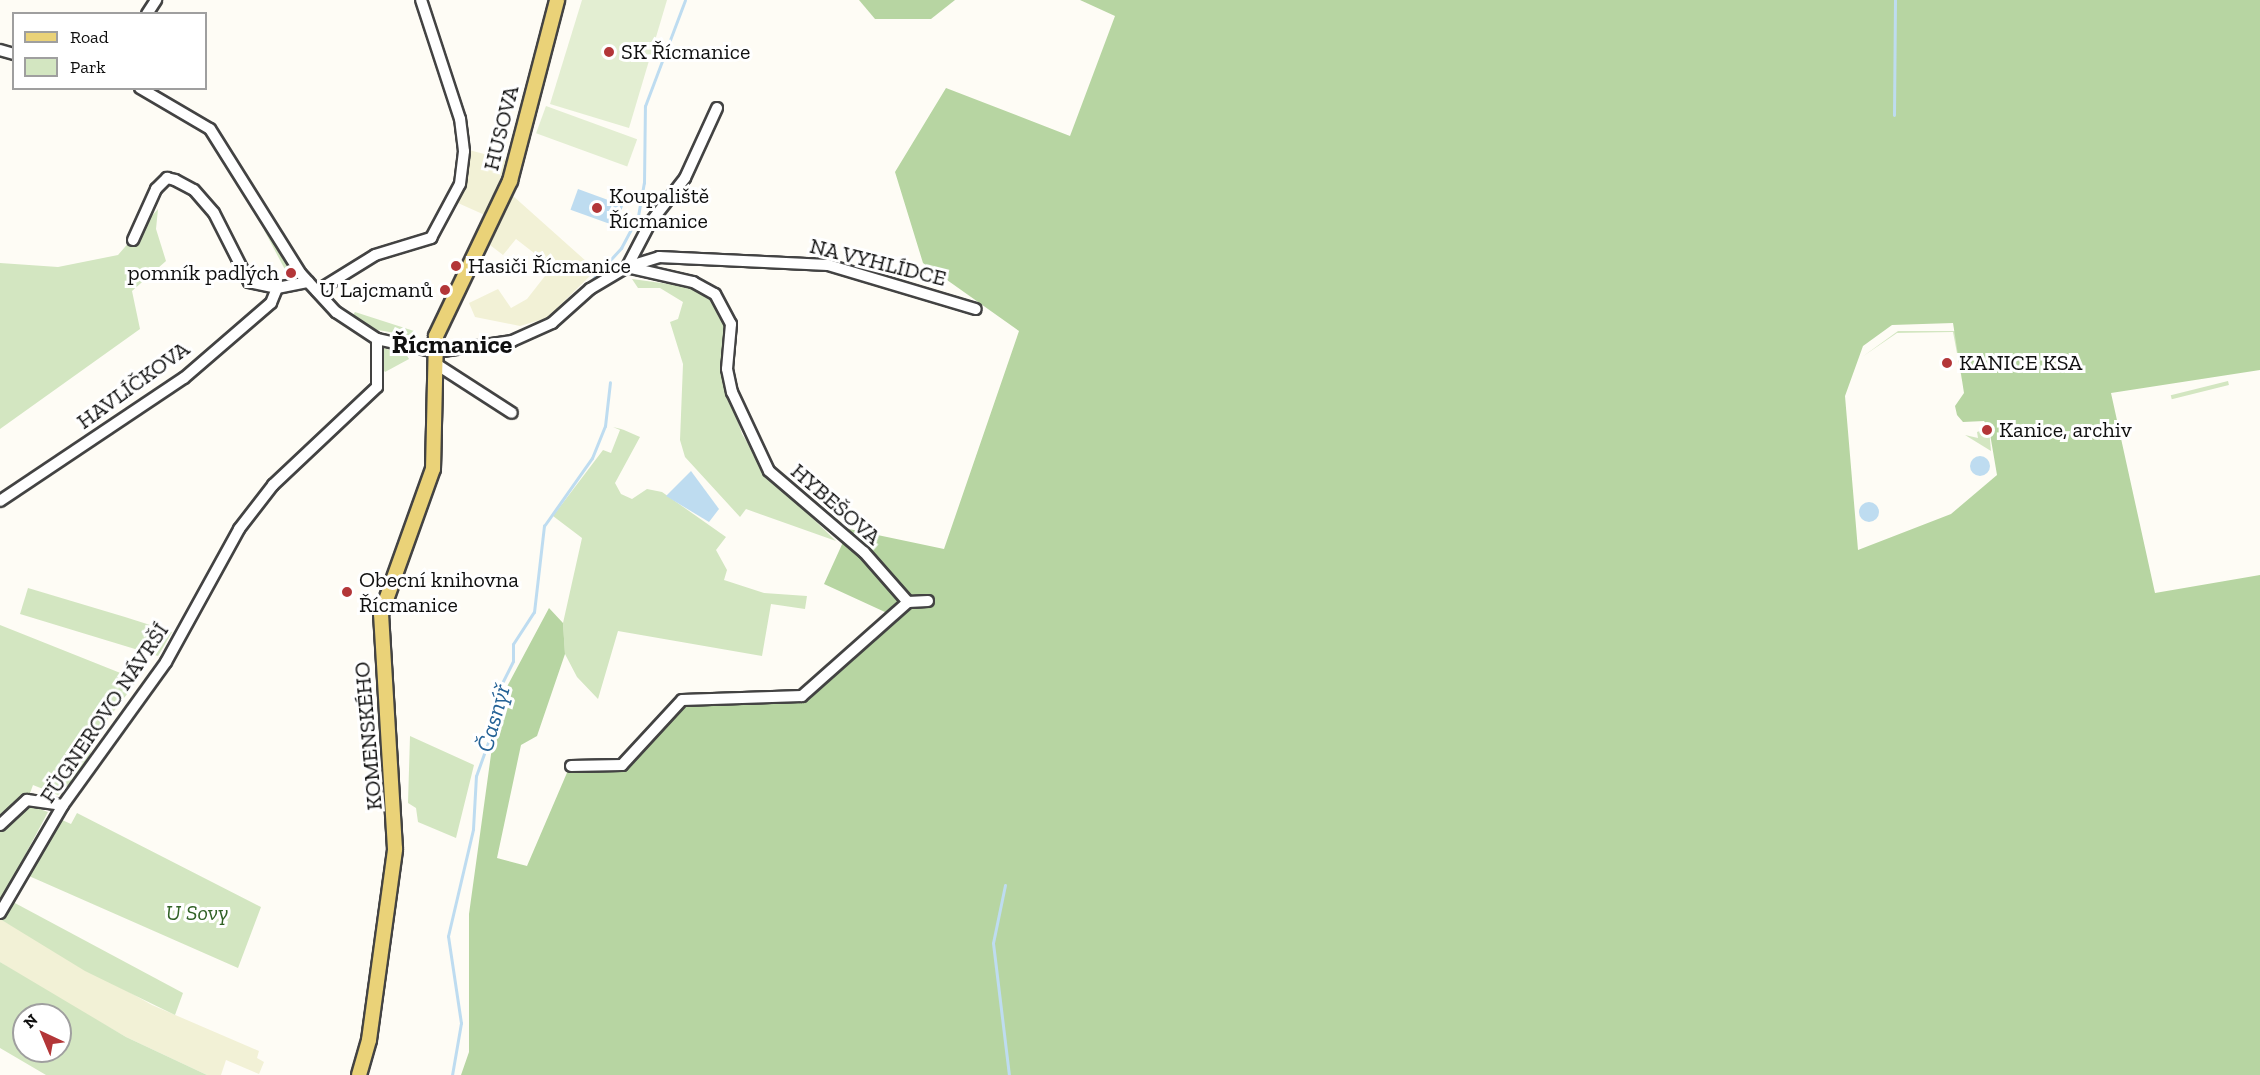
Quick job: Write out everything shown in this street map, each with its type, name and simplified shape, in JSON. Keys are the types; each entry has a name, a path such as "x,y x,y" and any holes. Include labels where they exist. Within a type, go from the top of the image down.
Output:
{"main road":[{"name":"HUSOVA","path":"436,358 441,321 473,261 510,181 557,0"},
{"name":"KOMENSKÉHO","path":"358,1075 369,1040 395,849 381,614 433,469 436,358"}],"street":[{"path":"317,291 375,255 431,238 460,184 460,119 421,0"},
{"path":"143,90 210,129 308,282 336,312 376,339 436,358 512,413"},
{"path":"436,358 499,344 532,333 627,267 650,223 686,178 717,108"},
{"path":"133,240 156,189 167,178 194,190 214,213 249,282 277,288 308,282"},
{"name":"NA VYHLÍDCE","path":"627,267 659,257 786,260 828,265 976,309"},
{"name":"HYBEŠOVA","path":"627,267 693,282 723,302 731,324 727,369 732,392 769,471 864,552 908,602"},
{"name":"HAVLÍČKOVA","path":"0,501 184,378 271,303 277,288"},
{"name":"FÜGNEROVO NÁVRŠÍ","path":"0,913 63,805 166,662 239,529 303,454 377,387 376,339"},
{"path":"571,766 622,765 682,700 802,696 908,602 928,601"},
{"path":"0,825 27,800 63,805"}],"green space":[{"name":"SK Řícmanice","path":"582,0 667,0 629,128 550,104"},
{"path":"859,0 955,0 931,19 875,19"},
{"path":"1080,0 2260,0 2260,370 2111,393 2155,593 2260,575 2260,1075 461,1075 469,1052 469,914 493,740 502,696 549,608 563,623 565,654 537,736 521,745 497,858 527,866 569,768 622,770 681,706 807,699 898,618 824,584 849,529 944,549 1019,331 923,263 895,172 946,88 1070,136 1115,16","holes":["1953,323 1964,393 1955,406 1957,415 1963,422 1984,421 1989,428 1997,475 1951,514 1858,550 1845,396 1863,346 1892,325"]},
{"name":"SK Řícmanice","path":"546,106 637,139 627,166 536,133"},
{"path":"469,150 507,160 487,216 458,203"},
{"path":"512,195 596,270 547,318 520,326 475,317 469,303 498,289 511,308 527,299 552,267 516,239 503,255 490,245"},
{"path":"158,209 156,229 166,261 132,291 140,329 0,429 0,263 58,267 118,255"},
{"path":"267,229 296,271 290,279 264,230"},
{"path":"632,279 691,287 710,296 724,316 724,379 742,434 767,474 836,541 746,509 740,517 685,457 680,440 683,364 670,322 678,319 683,302 660,288 638,288"},
{"path":"355,312 414,331 413,336 366,328 351,318"},
{"path":"1898,331 1956,331 1962,380 1953,332 1897,333 1862,357"},
{"path":"383,348 406,354 409,359 385,372 379,363"},
{"path":"2228,381 2229,385 2172,399 2171,395"},
{"path":"613,427 640,437 615,483 621,494 632,499 647,489 662,492 726,537 716,550 727,570 724,580 764,593 807,596 805,609 771,604 762,656 618,631 598,699 577,677 565,654 563,623 582,538 553,516 603,450 611,453 620,430"},
{"path":"1989,428 1991,451 1965,435 1978,438 1977,432"},
{"path":"28,588 172,632 158,656 20,614"},
{"path":"0,625 138,680 100,729 84,769 58,795 33,785 26,804 48,812 0,902"},
{"path":"410,736 474,765 456,838 418,822 416,808 408,803"},
{"name":"U Sovy","path":"77,813 261,907 238,968 29,876 60,819 71,824"},
{"path":"13,902 183,993 175,1015 85,971 0,919"},
{"path":"0,919 152,1005 259,1051 257,1058 264,1062 259,1074 226,1060 221,1075 207,1075 126,1037 0,962"},
{"path":"0,962 69,1003 12,1003 12,1055 0,1048"},
{"path":"72,1005 126,1037 207,1075 46,1075 26,1063 72,1063"}],"water":[{"name":"Koupaliště Řícmanice","path":"578,189 623,205 616,226 570,210"},
{"path":"1980,456 1987,459 1990,466 1987,473 1980,476 1973,473 1970,466 1973,459"},
{"path":"691,471 719,509 709,522 666,496"},
{"path":"1869,502 1876,505 1879,512 1876,519 1869,522 1862,519 1859,512 1862,505"}],"waterway":[{"name":"Časnýř","path":"591,281 621,248 638,216 644,183 645,106 685,0"},
{"path":"1894,115 1895,0"},
{"name":"Časnýř","path":"452,1075 461,1023 448,936 473,829 476,776 490,737 495,697 513,661 513,644 534,612 544,526 592,458 605,426 610,382"},
{"path":"1005,885 993,943 1009,1075"}],"place":[{"name":"SK Řícmanice","path":"609,52"},
{"name":"Koupaliště Řícmanice","path":"597,208"},
{"name":"Hasiči Řícmanice","path":"456,266"},
{"name":"pomník padlých","path":"291,273"},
{"name":"U Lajcmanů","path":"445,290"},
{"name":"KANICE KSA","path":"1947,363"},
{"name":"Kanice, archiv","path":"1987,430"},
{"name":"Obecní knihovna Řícmanice","path":"347,592"}],"district":[{"name":"Řícmanice","path":"452,345"}]}
